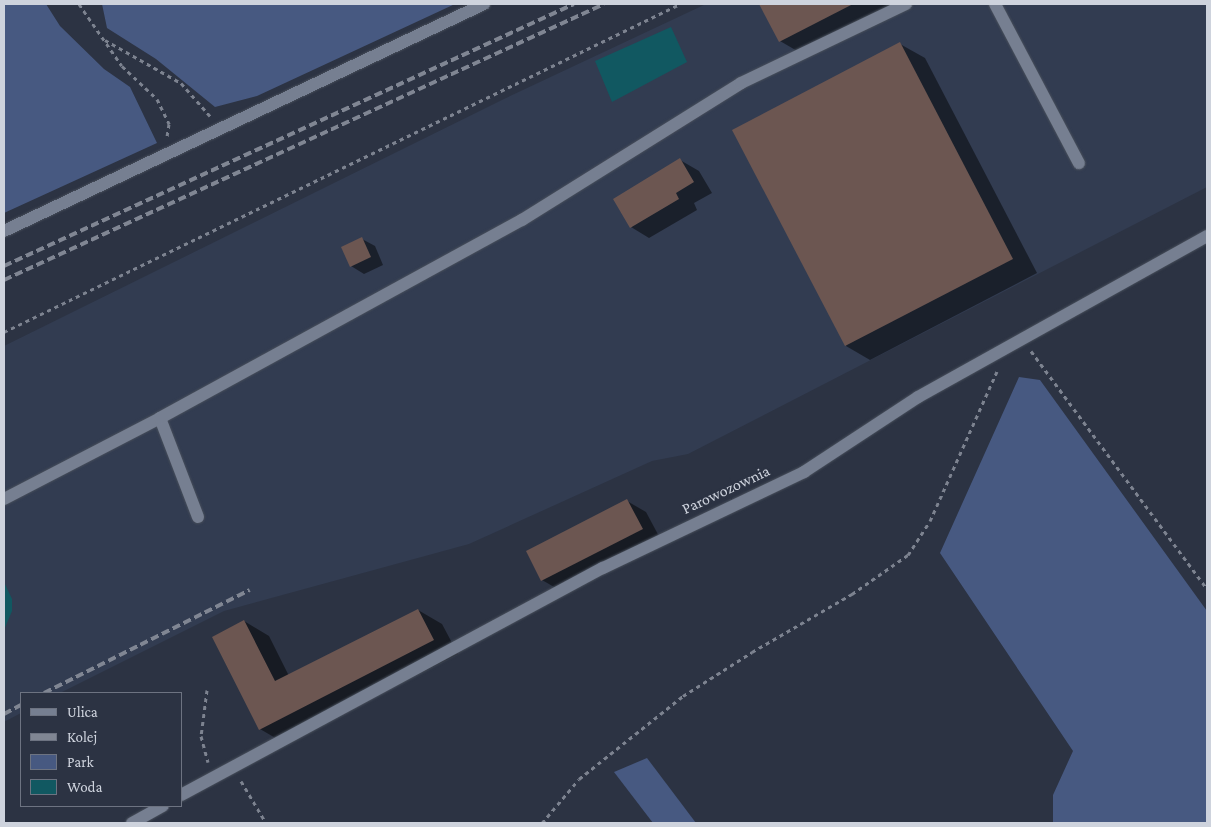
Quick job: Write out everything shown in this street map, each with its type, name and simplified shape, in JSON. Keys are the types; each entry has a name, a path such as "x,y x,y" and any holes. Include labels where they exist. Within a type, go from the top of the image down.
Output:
{"street":[{"path":"4,231 484,4"},
{"path":"4,499 160,418 522,220 741,83 906,4"},
{"path":"995,4 1079,163"},
{"name":"Parowozownia","path":"232,767 675,531 804,472 918,397 1007,350 1207,236"},
{"path":"160,418 198,517"},
{"path":"182,794 232,767"},
{"path":"132,823 161,807"}],"path":[{"path":"79,4 122,66 157,99 169,124 164,155"},
{"path":"4,332 680,4"},
{"path":"103,38 181,83 223,127"},
{"path":"1023,340 1207,589"},
{"path":"544,823 564,794 579,780 683,696 752,652 852,594 908,555 930,521 1007,350"},
{"path":"206,690 201,714 201,736 212,777"},
{"path":"232,767 266,823"}],"shaded area":[{"path":"706,4 1207,4 1207,187 688,454 652,461 469,544 224,611 62,692 20,692 20,714 4,722 4,346 504,99"}],"green space":[{"path":"4,4 46,4 60,26 104,69 130,87 157,143 4,213"},
{"path":"102,4 455,4 257,96 215,107 156,59 107,28"},
{"path":"1019,377 1040,380 1207,611 1207,823 1053,823 1053,795 1073,751 940,553"},
{"path":"647,758 696,823 653,823 614,772"}],"water":[{"path":"671,27 687,62 612,102 595,61"},
{"path":"4,582 12,599 12,611 4,630"}],"building":[{"path":"759,4 853,4 779,42"},
{"path":"900,42 1013,259 845,346 732,130"},
{"path":"680,158 694,182 676,193 679,199 630,228 613,199"},
{"path":"362,237 371,257 350,267 341,247"},
{"path":"627,499 643,529 541,581 526,551"},
{"path":"418,609 434,640 259,730 212,637 244,620 275,681"}],"railway":[{"path":"4,266 574,4"},
{"path":"4,280 604,4"},
{"path":"46,692 250,590"},
{"path":"4,714 20,706"}]}
